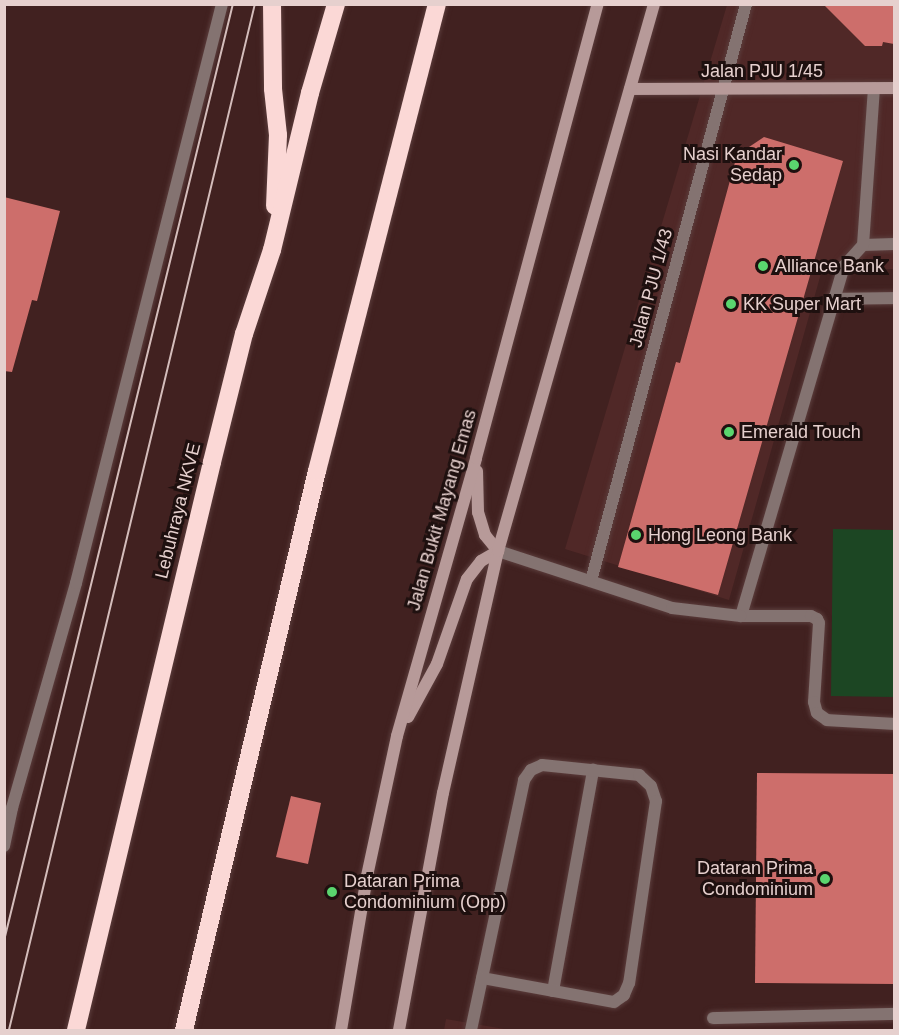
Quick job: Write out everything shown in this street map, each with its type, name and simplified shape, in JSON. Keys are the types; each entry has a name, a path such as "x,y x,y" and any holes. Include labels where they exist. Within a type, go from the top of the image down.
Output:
{"highway":[{"path":"272,4 273,89 278,135 272,250"},
{"name":"Lebuhraya NKVE","path":"76,1030 244,334 272,250 310,93 336,4"},
{"path":"184,1030 317,471 437,4"}],"main road":[{"name":"Jalan Bukit Mayang Emas","path":"341,1030 367,876 397,736 476,458 598,4"},
{"path":"399,1030 442,793 498,551 654,4"},
{"name":"Jalan PJU 1/45","path":"630,89 894,88"},
{"path":"476,458 478,512 485,535 498,551"},
{"path":"397,736 437,664 467,579 481,561 498,551"}],"street":[{"path":"4,846 8,808 76,583 222,4"},
{"name":"Jalan PJU 1/43","path":"591,581 746,4"},
{"path":"741,616 832,299 843,266 863,245 874,88"},
{"path":"863,245 894,244"},
{"path":"832,299 894,298"},
{"path":"498,551 672,608 741,616 811,616 819,623 814,702 817,713 827,720 894,724"},
{"path":"471,1030 482,978 524,780 531,770 542,765 639,775 651,786 656,801 629,983 624,995 614,1002 482,978"},
{"path":"554,992 593,770"},
{"path":"712,1018 894,1014"}],"shaded area":[{"path":"727,5 894,5 894,269 822,270 729,600 565,549"},
{"path":"446,1019 510,1030 444,1030"}],"green space":[{"path":"833,529 894,530 894,697 831,696"}],"building":[{"path":"823,4 894,4 894,44 883,42 882,46 865,46"},
{"path":"764,137 843,161 718,595 618,567 676,362 680,363 737,155"},
{"path":"4,197 60,211 37,301 32,300 12,372 4,371"},
{"name":"Dataran Prima Condominium","path":"757,773 894,774 894,984 755,983"},
{"path":"291,796 321,803 308,864 276,857"}],"tram line":[{"path":"4,941 233,4"},
{"path":"9,1030 255,4"}],"place":[{"name":"Nasi Kandar Sedap","path":"794,165"},
{"name":"Alliance Bank","path":"763,266"},
{"name":"KK Super Mart","path":"731,304"},
{"name":"Emerald Touch","path":"729,432"},
{"name":"Hong Leong Bank","path":"636,535"},
{"name":"Dataran Prima Condominium","path":"825,879"},
{"name":"Dataran Prima Condominium (Opp)","path":"332,892"}]}
